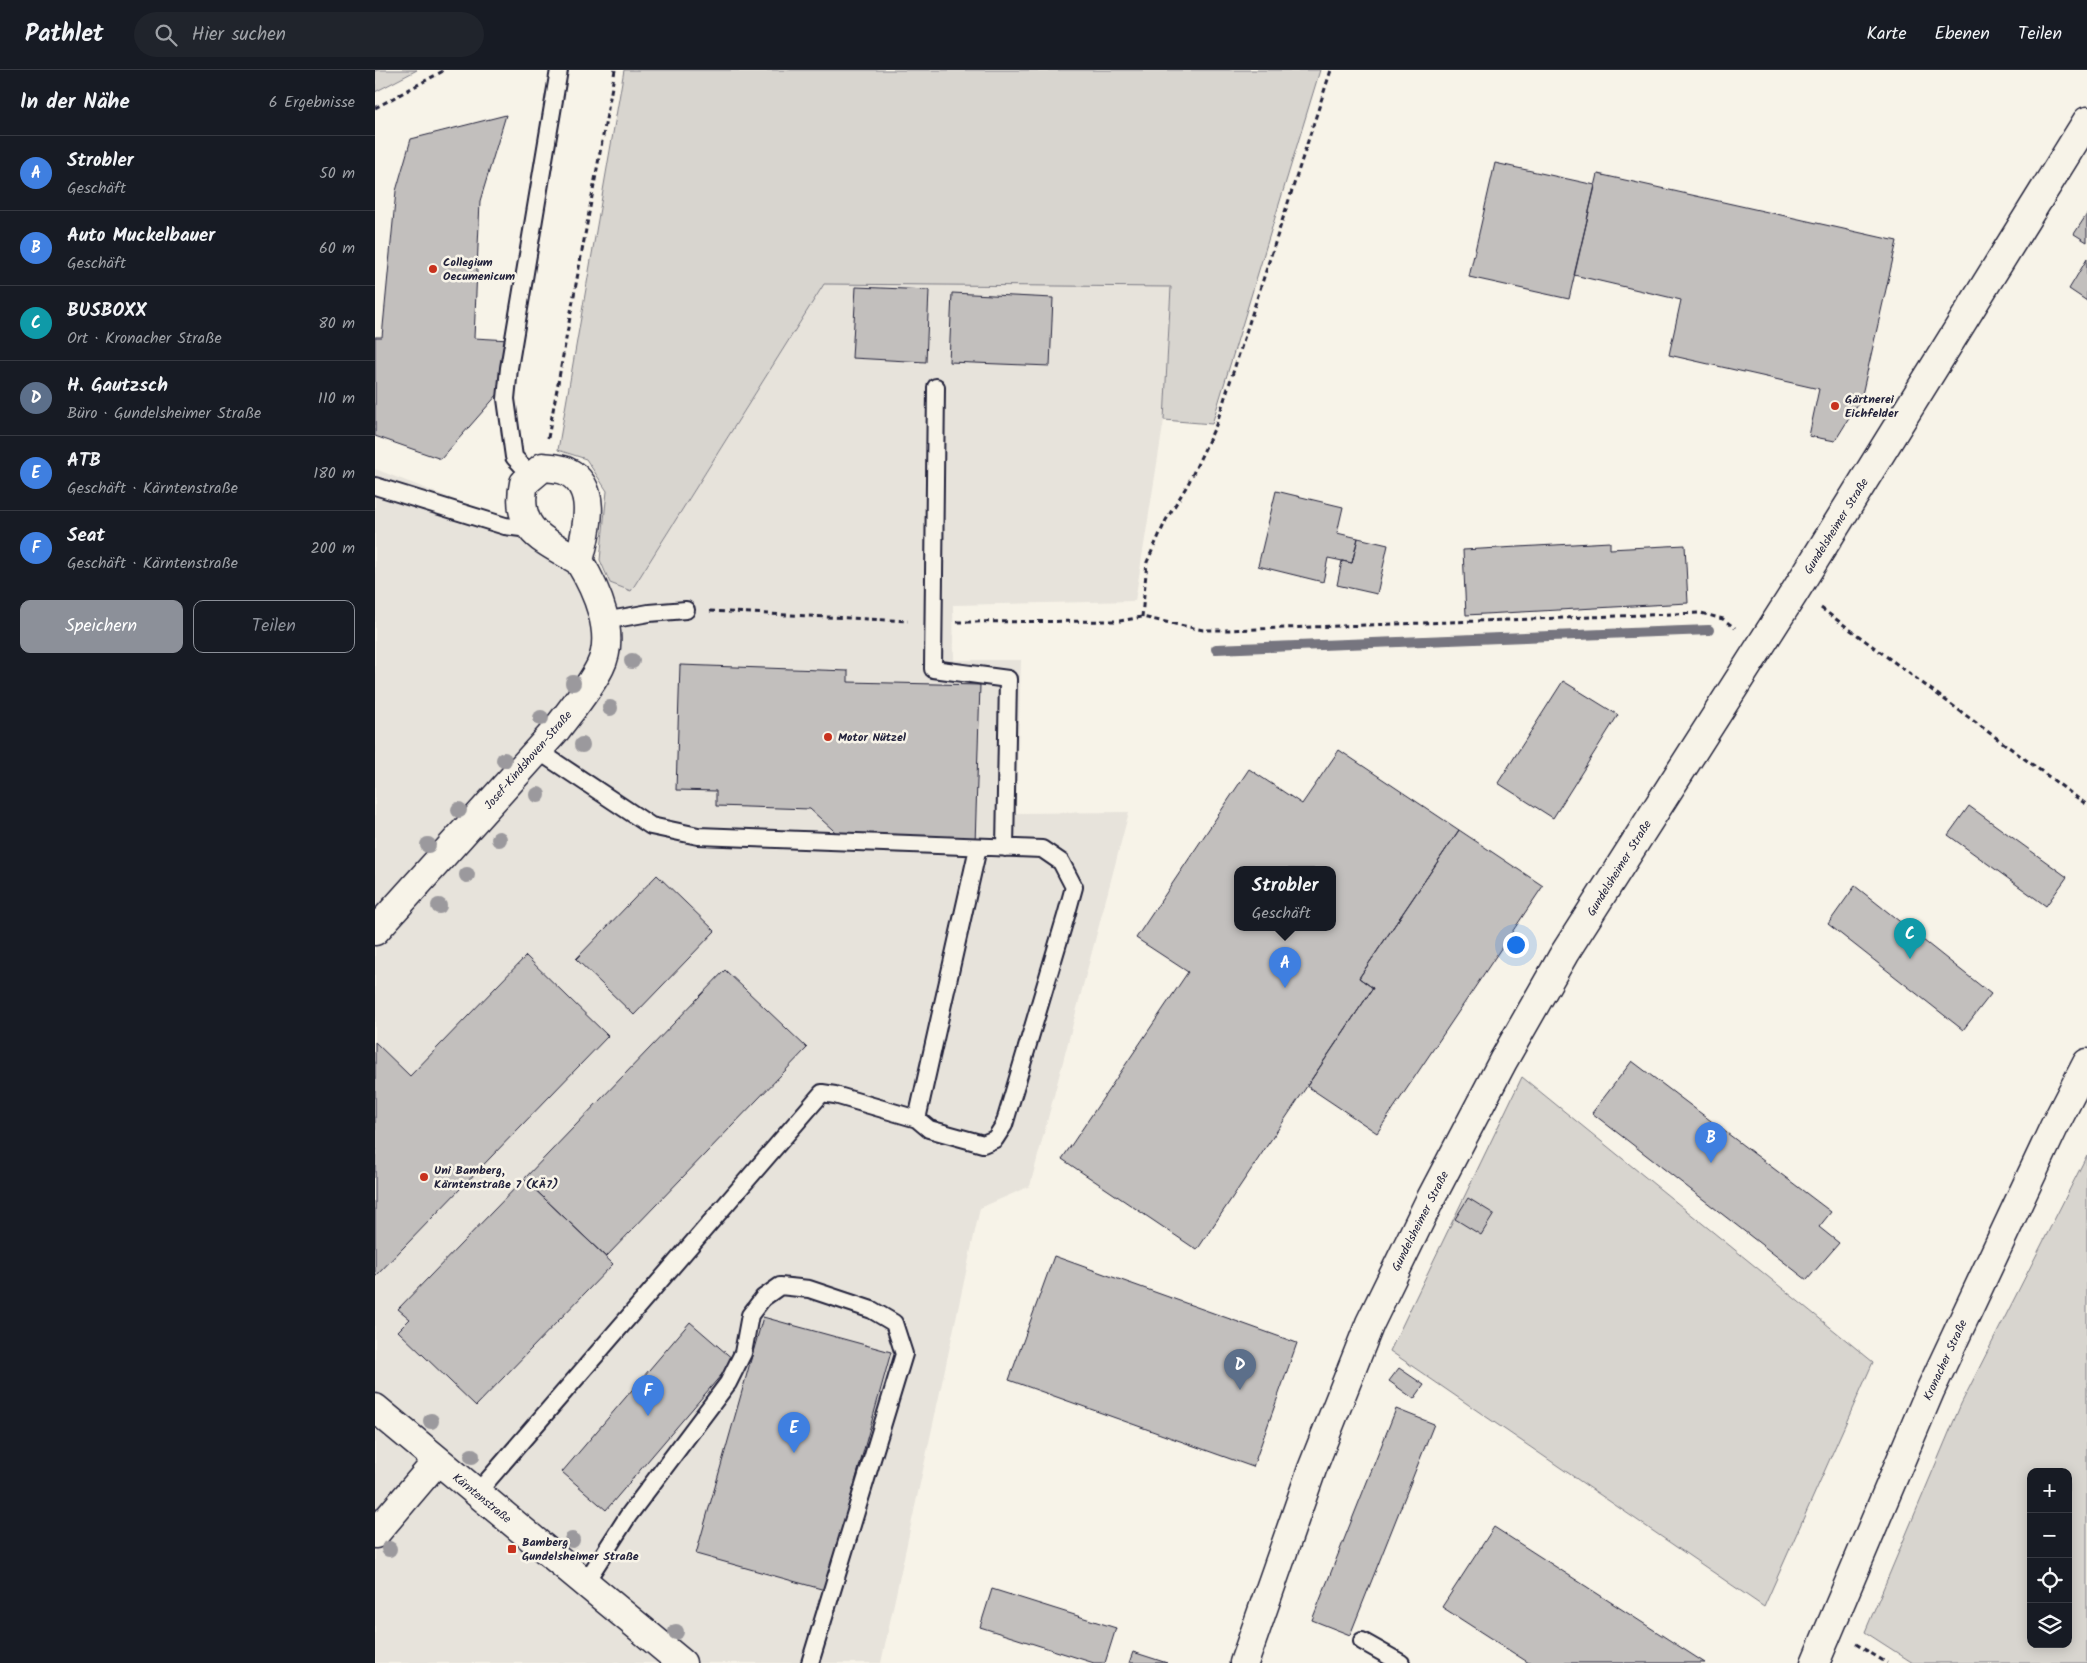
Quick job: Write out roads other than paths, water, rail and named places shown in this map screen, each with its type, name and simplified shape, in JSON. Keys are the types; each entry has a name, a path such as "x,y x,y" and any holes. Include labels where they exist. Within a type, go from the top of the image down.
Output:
{"street":[{"name":"Gundelsheimer Straße","path":"1244,1663 1312,1469 1370,1324 1430,1200 1503,1061 1564,954 1759,645 1796,590 2087,121"},
{"path":"529,529 522,510 524,483 537,471 567,471 578,482 587,498 589,519 579,561"},
{"name":"Josef-Kindshoven-Straße","path":"375,931 576,705 601,666 605,641 603,621 594,586 579,561 529,529"},
{"name":"Kronacher Straße","path":"1815,1663 1930,1391 2054,1127 2087,1063"},
{"name":"Kärntenstraße","path":"375,1408 476,1494 682,1663"},
{"path":"375,1534 437,1461"}],"lane":[{"path":"537,471 514,457 506,399 509,368 559,70"},
{"path":"935,387 933,669 1008,679 1005,848"},
{"path":"375,486 505,526 529,529"},
{"path":"603,621 649,613 686,610"},
{"path":"476,1494 822,1093 917,1118 929,1129 983,1144 995,1139 1004,1125 1074,887 1061,862 1042,849 698,836 651,826 537,750"},
{"path":"917,1118 978,848"},
{"path":"585,1583 628,1516 728,1383 743,1353 750,1316 763,1298 780,1286 809,1288 872,1310 894,1323 904,1354 810,1663"},
{"path":"1363,1641 1401,1663"}],"waterway":[{"path":"1216,649 1709,630"}],"place":[{"name":"Collegium Oecumenicum","path":"433,269"},
{"name":"Gärtnerei Eichfelder","path":"1835,406"},
{"name":"Motor Nützel","path":"828,737"},
{"name":"BUSBOXX","path":"1910,959"},
{"name":"Strobler","path":"1285,988"},
{"name":"Auto Muckelbauer","path":"1711,1163"},
{"name":"Uni Bamberg, Kärntenstraße 7 (KÄ7)","path":"424,1177"},
{"name":"H. Gautzsch","path":"1240,1390"},
{"name":"Seat","path":"648,1416"},
{"name":"ATB","path":"794,1453"},
{"name":"Bamberg Gundelsheimer Straße","path":"512,1549"}]}
